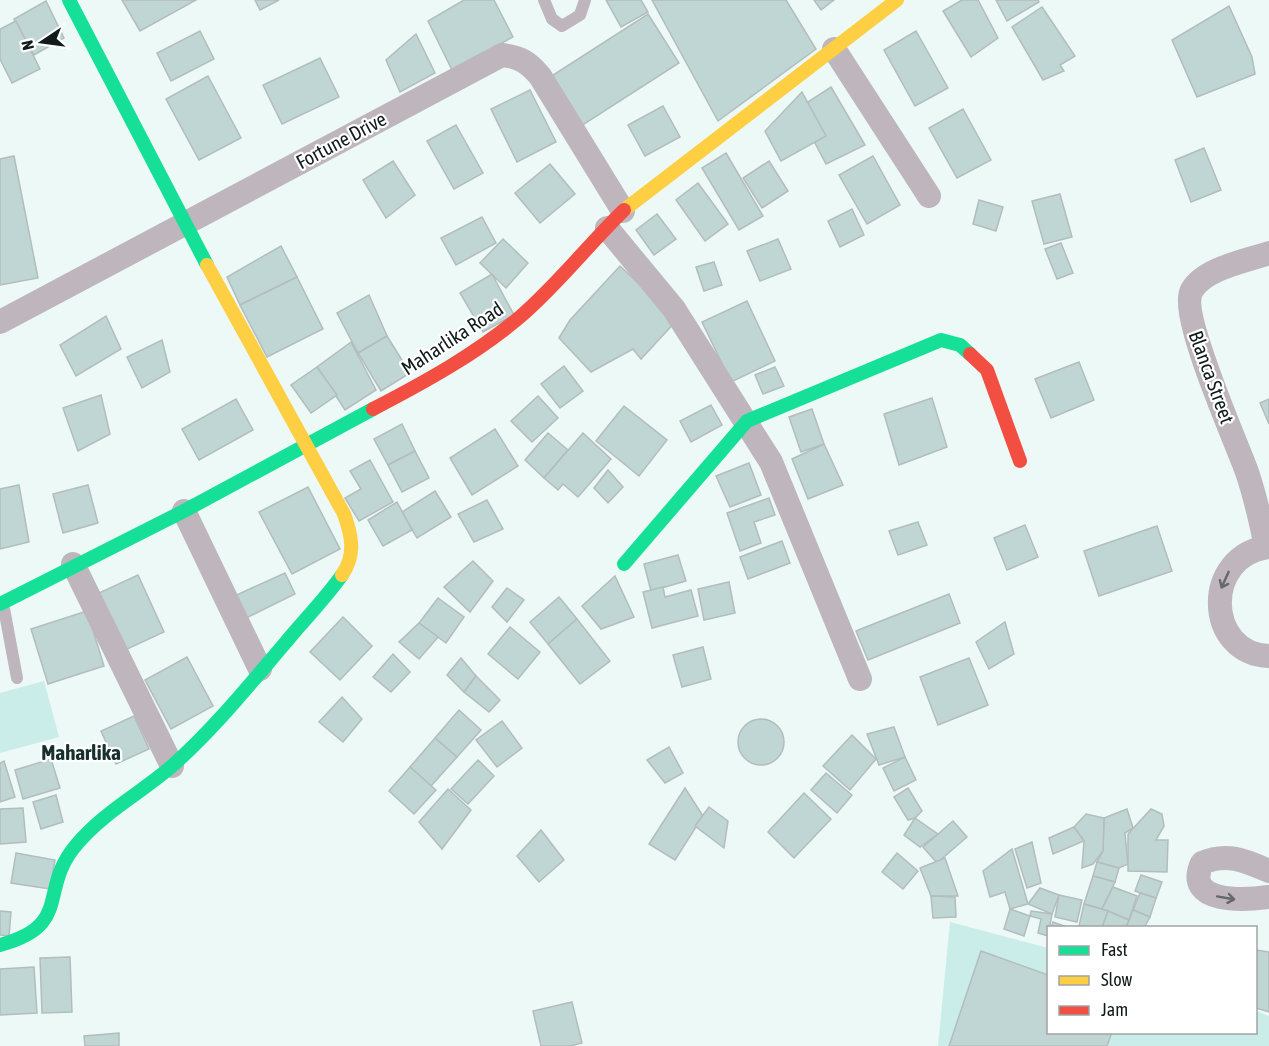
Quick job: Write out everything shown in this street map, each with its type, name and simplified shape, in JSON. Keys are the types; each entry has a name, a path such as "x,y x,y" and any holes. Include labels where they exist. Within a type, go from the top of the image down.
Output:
{"street":[{"path":"0,945 23,941 40,931 48,916 63,864 80,838 171,766 339,579 349,566 354,542 344,514 185,224 69,0"},
{"name":"Maharlika Road","path":"2,603 73,564 184,511 304,444 417,386 489,342 523,314 615,220 897,0"},
{"path":"834,49 929,196"},
{"name":"Fortune Drive","path":"0,322 502,55 516,56 529,63 540,76 615,220 747,421 771,462 860,679"},
{"name":"Blanca Street","path":"1268,547 1247,473 1195,336 1189,304 1191,291 1202,280 1269,253"},
{"path":"624,564 747,421 941,339 960,345 987,370 1020,461"},
{"path":"184,511 260,669"},
{"path":"1268,547 1248,553 1233,564 1223,581 1219,600 1221,619 1230,636 1244,649 1269,656"},
{"path":"73,564 171,766"},
{"path":"1269,871 1248,862 1216,857 1202,863 1198,872 1200,883 1206,892 1224,898 1247,900 1269,897"}],"lane":[{"path":"544,0 552,19 562,26 580,15 585,0"},
{"path":"2,603 17,678"}],"shaded area":[{"path":"44,681 59,737 0,753 0,693"},
{"path":"950,922 1047,948 1047,1034 1257,1034 1257,1011 1269,1016 1269,1046 938,1046"}],"building":[{"path":"122,0 196,0 140,31"},
{"path":"255,0 279,0 260,10"},
{"path":"464,0 494,0 513,37 452,70 428,21"},
{"path":"606,0 641,0 648,12 621,27"},
{"path":"652,0 786,0 816,49 718,121"},
{"path":"814,0 834,0 821,10"},
{"path":"962,0 978,0 998,38 971,57 943,11"},
{"path":"996,0 1038,0 1039,2 1007,21"},
{"path":"46,1 64,38 34,55 14,19"},
{"path":"1229,6 1252,57 1255,74 1197,97 1172,40"},
{"path":"1042,7 1075,56 1060,65 1064,71 1043,80 1012,27"},
{"path":"648,14 679,63 581,126 550,77"},
{"path":"16,21 40,69 12,83 0,59 0,29"},
{"path":"200,31 214,59 171,81 157,53"},
{"path":"916,31 948,88 915,106 884,50"},
{"path":"416,34 435,73 400,92 386,60"},
{"path":"320,58 339,97 282,124 263,85"},
{"path":"208,76 241,138 199,160 166,99"},
{"path":"831,87 865,145 826,164 797,109"},
{"path":"530,90 556,142 517,162 491,109"},
{"path":"802,92 826,136 781,161 765,131"},
{"path":"663,106 680,137 645,156 628,125"},
{"path":"963,109 991,160 957,178 929,128"},
{"path":"456,125 483,173 454,189 427,141"},
{"path":"1204,148 1221,190 1191,202 1175,160"},
{"path":"726,153 763,216 739,230 702,168"},
{"path":"14,156 38,278 0,285 0,159"},
{"path":"873,156 900,205 867,224 839,175"},
{"path":"393,161 415,195 386,218 363,180"},
{"path":"769,161 788,191 762,208 743,178"},
{"path":"550,164 575,194 540,223 515,193"},
{"path":"698,183 728,224 705,241 676,200"},
{"path":"1060,194 1072,237 1044,244 1032,201"},
{"path":"979,200 1003,207 996,231 973,224"},
{"path":"852,209 864,235 840,247 828,221"},
{"path":"657,214 676,239 654,255 636,230"},
{"path":"482,217 496,243 456,265 441,238"},
{"path":"503,239 528,263 506,288 480,263"},
{"path":"778,239 791,269 760,281 747,251"},
{"path":"1061,243 1073,273 1057,279 1045,249"},
{"path":"281,246 297,277 240,305 227,277"},
{"path":"714,262 722,285 704,291 696,267"},
{"path":"620,266 677,320 641,359 633,349 591,372 559,338 570,320"},
{"path":"492,274 514,315 483,332 460,293"},
{"path":"297,277 323,329 267,357 240,305"},
{"path":"369,295 387,336 358,353 337,313"},
{"path":"747,301 775,361 731,382 702,322"},
{"path":"106,316 121,349 76,376 60,345"},
{"path":"387,336 410,373 381,391 358,353"},
{"path":"162,340 170,372 142,388 127,357"},
{"path":"351,342 376,390 345,410 317,367"},
{"path":"1079,362 1094,400 1051,418 1035,379"},
{"path":"564,366 583,391 560,408 541,384"},
{"path":"317,367 337,395 311,413 291,385"},
{"path":"775,367 784,386 763,394 755,375"},
{"path":"101,395 110,434 78,451 63,408"},
{"path":"538,396 558,418 532,442 511,421"},
{"path":"932,398 947,447 899,465 884,414"},
{"path":"236,399 253,430 199,460 182,429"},
{"path":"1269,399 1269,424 1260,403"},
{"path":"711,405 722,425 691,442 680,421"},
{"path":"624,406 667,440 639,476 596,441"},
{"path":"812,409 824,444 801,452 789,417"},
{"path":"402,424 415,451 388,465 374,439"},
{"path":"495,429 518,466 472,495 450,458"},
{"path":"548,433 568,450 544,478 525,460"},
{"path":"583,433 611,459 578,497 563,484 558,490 544,478"},
{"path":"824,444 843,485 808,499 792,459"},
{"path":"415,451 429,478 402,492 388,465"},
{"path":"370,460 393,502 359,521 345,498 361,489 350,471"},
{"path":"749,463 761,495 730,507 716,476"},
{"path":"608,470 623,487 608,503 594,488"},
{"path":"19,485 29,542 0,549 0,489"},
{"path":"88,485 98,523 63,533 53,494"},
{"path":"308,487 340,549 292,574 259,512"},
{"path":"435,491 451,517 417,538 402,512"},
{"path":"769,498 775,515 754,522 761,543 740,551 727,513"},
{"path":"487,500 503,529 474,542 458,514"},
{"path":"397,502 412,530 383,546 368,520"},
{"path":"918,522 927,545 898,555 889,531"},
{"path":"1025,525 1038,557 1007,570 994,538"},
{"path":"1157,526 1172,571 1099,596 1084,551"},
{"path":"782,541 790,563 748,579 740,557"},
{"path":"678,555 686,581 651,591 644,564"},
{"path":"473,561 493,581 470,612 444,587"},
{"path":"285,573 295,594 244,619 232,597"},
{"path":"138,575 164,632 125,650 99,593"},
{"path":"615,576 634,617 601,629 582,606"},
{"path":"729,582 735,613 704,620 698,589"},
{"path":"663,587 665,597 691,590 698,616 652,628 643,592"},
{"path":"507,588 524,600 507,622 492,607"},
{"path":"949,594 960,623 868,660 856,631"},
{"path":"559,597 577,619 548,644 530,622"},
{"path":"438,598 464,617 446,643 419,623"},
{"path":"87,611 104,666 48,684 31,629"},
{"path":"343,617 372,646 340,680 310,652"},
{"path":"577,619 610,661 580,684 548,644"},
{"path":"1005,622 1014,654 989,669 976,642"},
{"path":"419,623 438,637 419,659 399,642"},
{"path":"510,627 540,652 518,679 488,654"},
{"path":"703,647 711,679 682,687 673,655"},
{"path":"393,654 410,672 391,692 373,677"},
{"path":"187,657 213,706 171,729 145,680"},
{"path":"461,658 476,676 464,692 447,675"},
{"path":"969,658 988,705 938,725 920,677"},
{"path":"476,676 500,700 489,712 464,692"},
{"path":"342,697 362,719 343,742 319,722"},
{"path":"459,710 481,730 457,757 435,738"},
{"path":"134,716 149,749 116,764 101,731"},
{"path":"761,719 777,726 784,742 777,758 761,765 745,758 738,742 745,726"},
{"path":"502,721 522,748 497,767 476,740"},
{"path":"894,727 905,757 879,765 867,734"},
{"path":"852,735 876,759 850,790 823,766"},
{"path":"435,738 457,757 431,786 410,767"},
{"path":"669,747 683,773 665,783 647,760"},
{"path":"905,757 916,780 894,791 883,768"},
{"path":"51,759 60,788 23,799 15,770"},
{"path":"478,760 494,776 468,804 451,789"},
{"path":"4,761 15,797 0,802 0,763"},
{"path":"410,767 436,790 414,814 389,791"},
{"path":"826,773 852,795 837,813 811,790"},
{"path":"685,788 703,816 675,860 649,844"},
{"path":"908,788 922,811 915,818 908,820 894,797"},
{"path":"448,789 471,810 442,849 419,822"},
{"path":"804,793 831,819 794,858 768,832"},
{"path":"56,795 63,822 41,829 33,802"},
{"path":"709,807 728,821 724,848 695,826"},
{"path":"23,808 26,842 0,844 0,809"},
{"path":"1127,809 1133,828 1125,833 1128,864 1119,868 1097,862 1103,851 1104,818"},
{"path":"1151,809 1162,814 1164,826 1156,840 1168,840 1167,872 1128,871 1128,834"},
{"path":"1086,814 1104,818 1103,851 1093,864 1082,868 1084,841 1074,827"},
{"path":"915,818 938,834 920,847 904,835"},
{"path":"953,821 967,837 937,863 923,847"},
{"path":"1074,827 1084,841 1053,854 1049,838"},
{"path":"541,830 564,860 539,882 517,856"},
{"path":"1032,842 1041,883 1027,888 1015,849"},
{"path":"1012,849 1028,904 1010,909 1005,892 990,897 983,871"},
{"path":"16,853 55,860 50,889 11,883"},
{"path":"897,853 918,871 903,889 882,872"},
{"path":"945,858 958,896 931,896 920,868"},
{"path":"1097,862 1119,868 1115,882 1093,876"},
{"path":"1141,875 1162,882 1156,898 1135,891"},
{"path":"1093,876 1115,882 1102,909 1084,904"},
{"path":"1113,887 1137,896 1129,920 1102,909"},
{"path":"1040,888 1059,895 1052,914 1028,904"},
{"path":"1140,893 1156,898 1150,917 1133,910"},
{"path":"1059,895 1082,900 1077,922 1055,917"},
{"path":"931,896 955,897 956,917 933,918"},
{"path":"1084,904 1108,911 1103,926 1079,926"},
{"path":"1010,909 1030,916 1024,936 1004,929"},
{"path":"1133,910 1150,917 1145,926 1127,926"},
{"path":"0,911 11,912 9,936 0,935"},
{"path":"1031,911 1052,914 1050,926 1047,926 1047,936 1038,933 1041,919 1030,916"},
{"path":"1108,911 1129,920 1126,926 1103,926"},
{"path":"1053,922 1064,926 1052,926"},
{"path":"1257,950 1269,952 1269,1012 1257,1008"},
{"path":"981,951 1047,975 1047,1034 1111,1034 1107,1046 949,1046"},
{"path":"70,957 72,1012 42,1013 40,958"},
{"path":"34,967 37,1013 0,1015 0,969"},
{"path":"572,1002 582,1043 570,1046 541,1046 533,1011"},
{"path":"119,1033 119,1046 85,1046 84,1036"}],"traffic: fast":[{"path":"69,0 207,265"},
{"path":"624,564 747,421 941,340 960,345 970,354"},
{"path":"0,604 184,511 373,409"},
{"path":"0,945 23,937 38,927 51,904 58,876 65,861 77,844 111,812 172,766 217,722 342,575"}],"traffic: slow":[{"path":"624,210 897,0"},
{"path":"207,265 344,514 349,530 351,553 342,575"}],"traffic: jam":[{"path":"373,409 450,367 504,330 548,291 624,210"},
{"path":"970,354 987,370 1020,461"}],"district":[{"name":"Maharlika","path":"81,752"}]}
